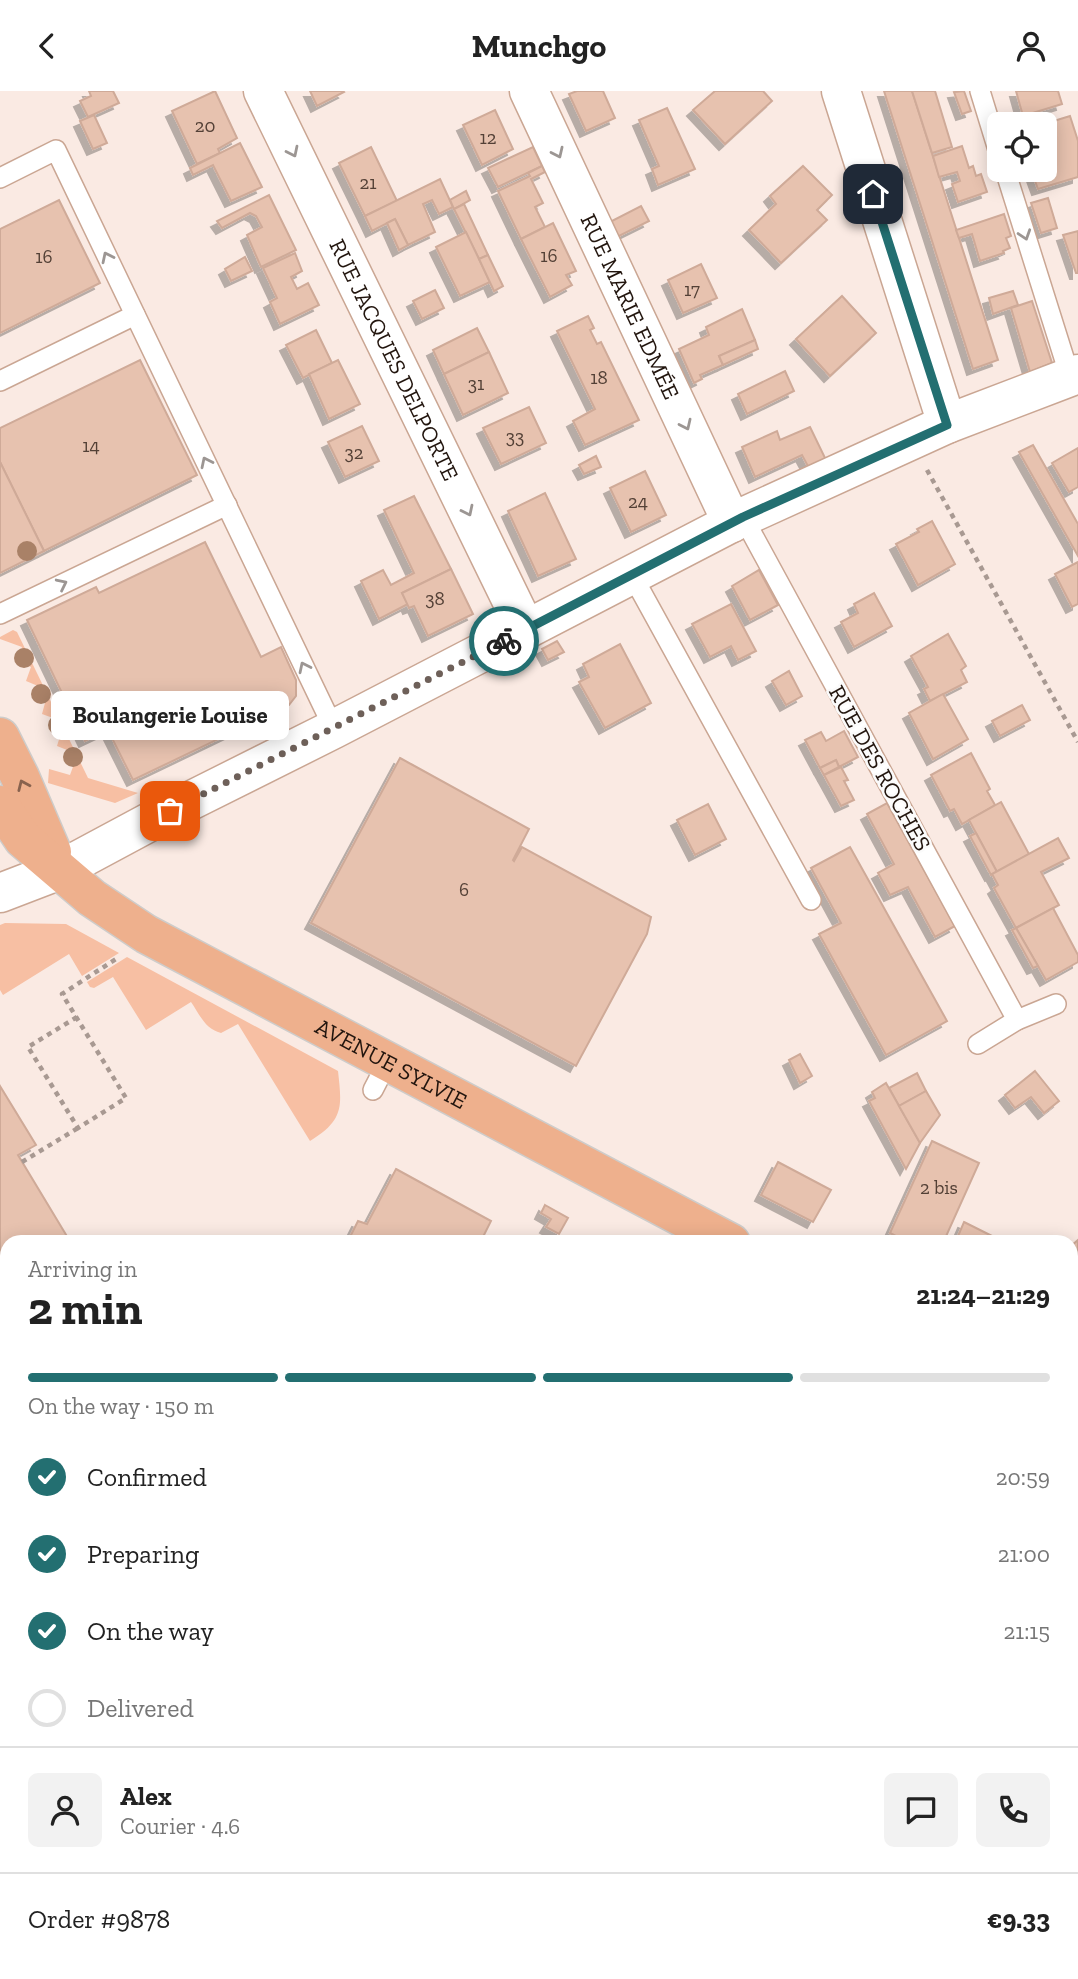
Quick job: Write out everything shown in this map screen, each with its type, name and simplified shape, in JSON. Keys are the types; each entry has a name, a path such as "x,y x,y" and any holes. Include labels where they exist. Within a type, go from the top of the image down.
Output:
{"main road":[{"name":"AVENUE SYLVIE","path":"0,737 60,870"},
{"name":"AVENUE SYLVIE","path":"0,805 23,839 92,898 146,935 380,1075 714,1235"}],"street":[{"name":"RUE JACQUES DELPORTE","path":"263,91 526,630"},
{"name":"RUE MARIE EDMÉE","path":"529,91 737,520"},
{"path":"841,91 947,425"},
{"path":"0,893 60,870 737,520 911,440 1074,375"}],"lane":[{"path":"980,91 987,114"},
{"path":"0,178 56,151 334,729"},
{"path":"1008,182 1074,375"},
{"path":"0,381 135,315"},
{"path":"0,614 226,505"},
{"name":"RUE DES ROCHES","path":"737,520 1017,1020"},
{"path":"632,575 811,900"},
{"path":"978,1044 1017,1020 1056,1005"}],"path":[{"path":"911,440 1078,741"},
{"path":"22,1162 126,1098 62,994 123,955"},
{"path":"77,1017 28,1047 78,1128"}],"shaded area":[{"path":"13,630 17,632 88,778 138,793 115,803 48,783 49,769 70,775 74,764 65,761 67,750 57,746 61,733 49,729 53,718 42,714 45,703 35,698 38,686 26,681 31,667 16,662 22,647 0,639"},
{"path":"66,924 119,953 82,976 69,954 3,995 0,990 0,925"},
{"path":"127,957 338,1071 340,1103 335,1119 310,1141 238,1024 221,1033 215,1031 203,1021 191,1002 146,1030 113,977 94,988 90,987 87,982"}],"building":[{"path":"89,91 113,91 119,103 88,117 80,101 91,96"},
{"path":"215,91 237,138 218,149 220,153 197,164 172,111"},
{"path":"310,91 343,91 344,92 317,106"},
{"path":"577,91 603,91 615,118 586,131 569,94"},
{"path":"715,91 763,91 772,101 725,144 693,110"},
{"path":"884,91 912,91 998,360 973,369"},
{"path":"912,91 935,91 952,147 932,153"},
{"path":"964,91 971,111 962,114 954,92"},
{"path":"1016,91 1058,91 1062,104 1036,112 1022,112"},
{"path":"667,108 695,169 658,185 652,169 659,166 639,120"},
{"path":"495,110 513,149 482,165 463,125"},
{"path":"94,115 107,143 93,149 80,121"},
{"path":"1070,116 1078,141 1078,177 1038,189 1035,182 1057,182 1057,120"},
{"path":"240,143 262,187 231,201 213,165 193,175 190,168"},
{"path":"962,146 969,168 973,166 976,176 981,174 987,192 958,202 952,184 960,181 957,172 939,177 933,156"},
{"path":"371,147 397,201 365,216 339,163"},
{"path":"533,147 542,166 498,187 488,168"},
{"path":"542,166 545,172 531,179 543,203 535,207 545,227 521,239 498,191 530,176 528,173"},
{"path":"803,166 832,195 817,210 827,220 781,263 749,230 776,204 770,196"},
{"path":"440,179 453,207 439,214 432,200 423,204 435,232 408,245 395,219 372,231 365,216"},
{"path":"466,191 470,200 454,209 450,200"},
{"path":"269,195 296,250 261,267 247,235 262,227 256,216 250,213 222,228 217,221"},
{"path":"1048,198 1057,228 1041,233 1031,203"},
{"path":"59,200 100,283 0,333 0,229"},
{"path":"464,204 488,255 479,259 454,209"},
{"path":"641,206 649,221 615,238 608,223"},
{"path":"1004,214 1011,236 1006,238 1010,248 1003,251 1004,253 980,261 972,234 959,238 956,230"},
{"path":"395,219 408,245 399,250 387,223"},
{"path":"553,223 576,271 566,275 572,285 550,297 521,239"},
{"path":"1078,231 1078,273 1076,273 1063,235"},
{"path":"466,232 490,282 460,296 436,247"},
{"path":"295,253 302,271 291,277 297,289 308,283 319,305 280,324 270,302 277,298 263,268"},
{"path":"488,255 503,286 494,291 479,259"},
{"path":"245,257 252,271 231,281 225,269"},
{"path":"701,264 717,298 683,313 668,280"},
{"path":"435,290 444,308 422,319 413,301"},
{"path":"1013,291 1018,305 993,314 989,298"},
{"path":"842,296 876,333 830,376 796,339"},
{"path":"1032,301 1052,363 1030,372 1011,308"},
{"path":"742,309 755,340 719,356 723,365 700,375 702,379 694,383 679,349 709,335 706,327"},
{"path":"588,316 594,328 590,330 597,344 601,342 639,420 585,445 573,421 595,409 557,331"},
{"path":"477,328 489,352 444,374 433,350"},
{"path":"316,330 332,363 303,378 286,345"},
{"path":"755,340 758,349 723,365 719,356"},
{"path":"489,352 508,393 463,415 444,374"},
{"path":"140,360 197,475 44,551 0,462 0,428"},
{"path":"338,360 360,404 329,419 309,374"},
{"path":"785,371 794,391 747,414 738,394"},
{"path":"529,407 546,443 501,464 483,428"},
{"path":"362,426 379,461 345,477 328,442"},
{"path":"810,427 826,460 809,468 802,455 755,477 742,447 777,431 780,440"},
{"path":"1033,445 1078,524 1078,556 1019,452"},
{"path":"1078,448 1078,487 1069,492 1052,463"},
{"path":"596,456 601,467 584,474 579,465"},
{"path":"0,462 44,551 0,573"},
{"path":"645,471 666,515 631,532 610,488"},
{"path":"545,493 576,559 538,576 508,511"},
{"path":"414,496 451,569 402,593 408,604 379,619 361,581 383,570 391,585 414,573 384,510"},
{"path":"932,521 955,564 918,585 896,544 919,532 917,529"},
{"path":"205,542 261,657 281,647 296,680 296,696 289,705 133,780 108,730 85,741 27,620 96,587 99,593"},
{"path":"1078,562 1078,604 1072,607 1055,574"},
{"path":"451,569 473,614 428,636 414,606 409,608 402,593"},
{"path":"759,570 778,605 750,620 732,586"},
{"path":"874,593 892,626 854,647 841,622 858,613 854,604"},
{"path":"731,604 756,651 738,660 731,646 710,657 692,624"},
{"path":"948,634 966,666 961,670 967,682 930,701 924,689 928,687 911,656"},
{"path":"557,641 564,652 548,660 542,649"},
{"path":"620,644 651,703 605,728 579,682 589,677 583,664"},
{"path":"789,671 802,696 786,705 772,681"},
{"path":"943,694 968,739 933,759 909,713"},
{"path":"1022,705 1030,720 1000,736 992,721"},
{"path":"844,731 858,757 839,767 836,760 820,768 805,740 821,732 826,741"},
{"path":"971,753 990,789 987,791 995,805 962,824 954,809 950,811 931,775"},
{"path":"400,758 529,829 514,861 522,847 651,917 647,934 576,1066 311,923"},
{"path":"836,760 839,767 824,775 820,768"},
{"path":"841,767 848,780 844,781 854,800 841,806 824,775"},
{"path":"1001,802 1029,854 997,872 969,820"},
{"path":"887,803 955,926 935,937 908,887 890,895 878,873 894,864 867,814"},
{"path":"708,804 726,839 695,855 677,820"},
{"path":"976,833 997,872 991,875 970,836"},
{"path":"1058,838 1069,858 1041,872 1059,905 1016,928 994,888 998,885 992,874"},
{"path":"850,847 947,1021 886,1055 819,934 841,923 811,868"},
{"path":"1053,908 1078,955 1078,962 1046,980 1016,928"},
{"path":"1016,928 1038,966 1033,968 1012,930"},
{"path":"800,1054 812,1076 800,1083 789,1060"},
{"path":"1035,1071 1059,1101 1044,1113 1031,1097 1015,1108 1005,1095"},
{"path":"917,1073 926,1091 899,1106 889,1088"},
{"path":"886,1083 920,1143 906,1169 869,1101 875,1098 872,1092"},
{"path":"0,1086 36,1145 18,1155 66,1235 0,1235"},
{"path":"926,1091 940,1115 920,1143 899,1106"},
{"path":"932,1141 979,1163 947,1235 890,1233"},
{"path":"778,1162 831,1190 813,1222 761,1195"},
{"path":"396,1169 491,1221 484,1235 351,1235 358,1221 367,1224"},
{"path":"545,1205 568,1218 559,1234 546,1227 551,1219 541,1213"},
{"path":"964,1222 990,1235 958,1235"}],"way so far":[{"path":"170,811 504,641"}],"place":[{"name":"Boulangerie Louise","path":"170,811"}],"route":[{"path":"504,641 743,517 947,425 873,194"}]}
